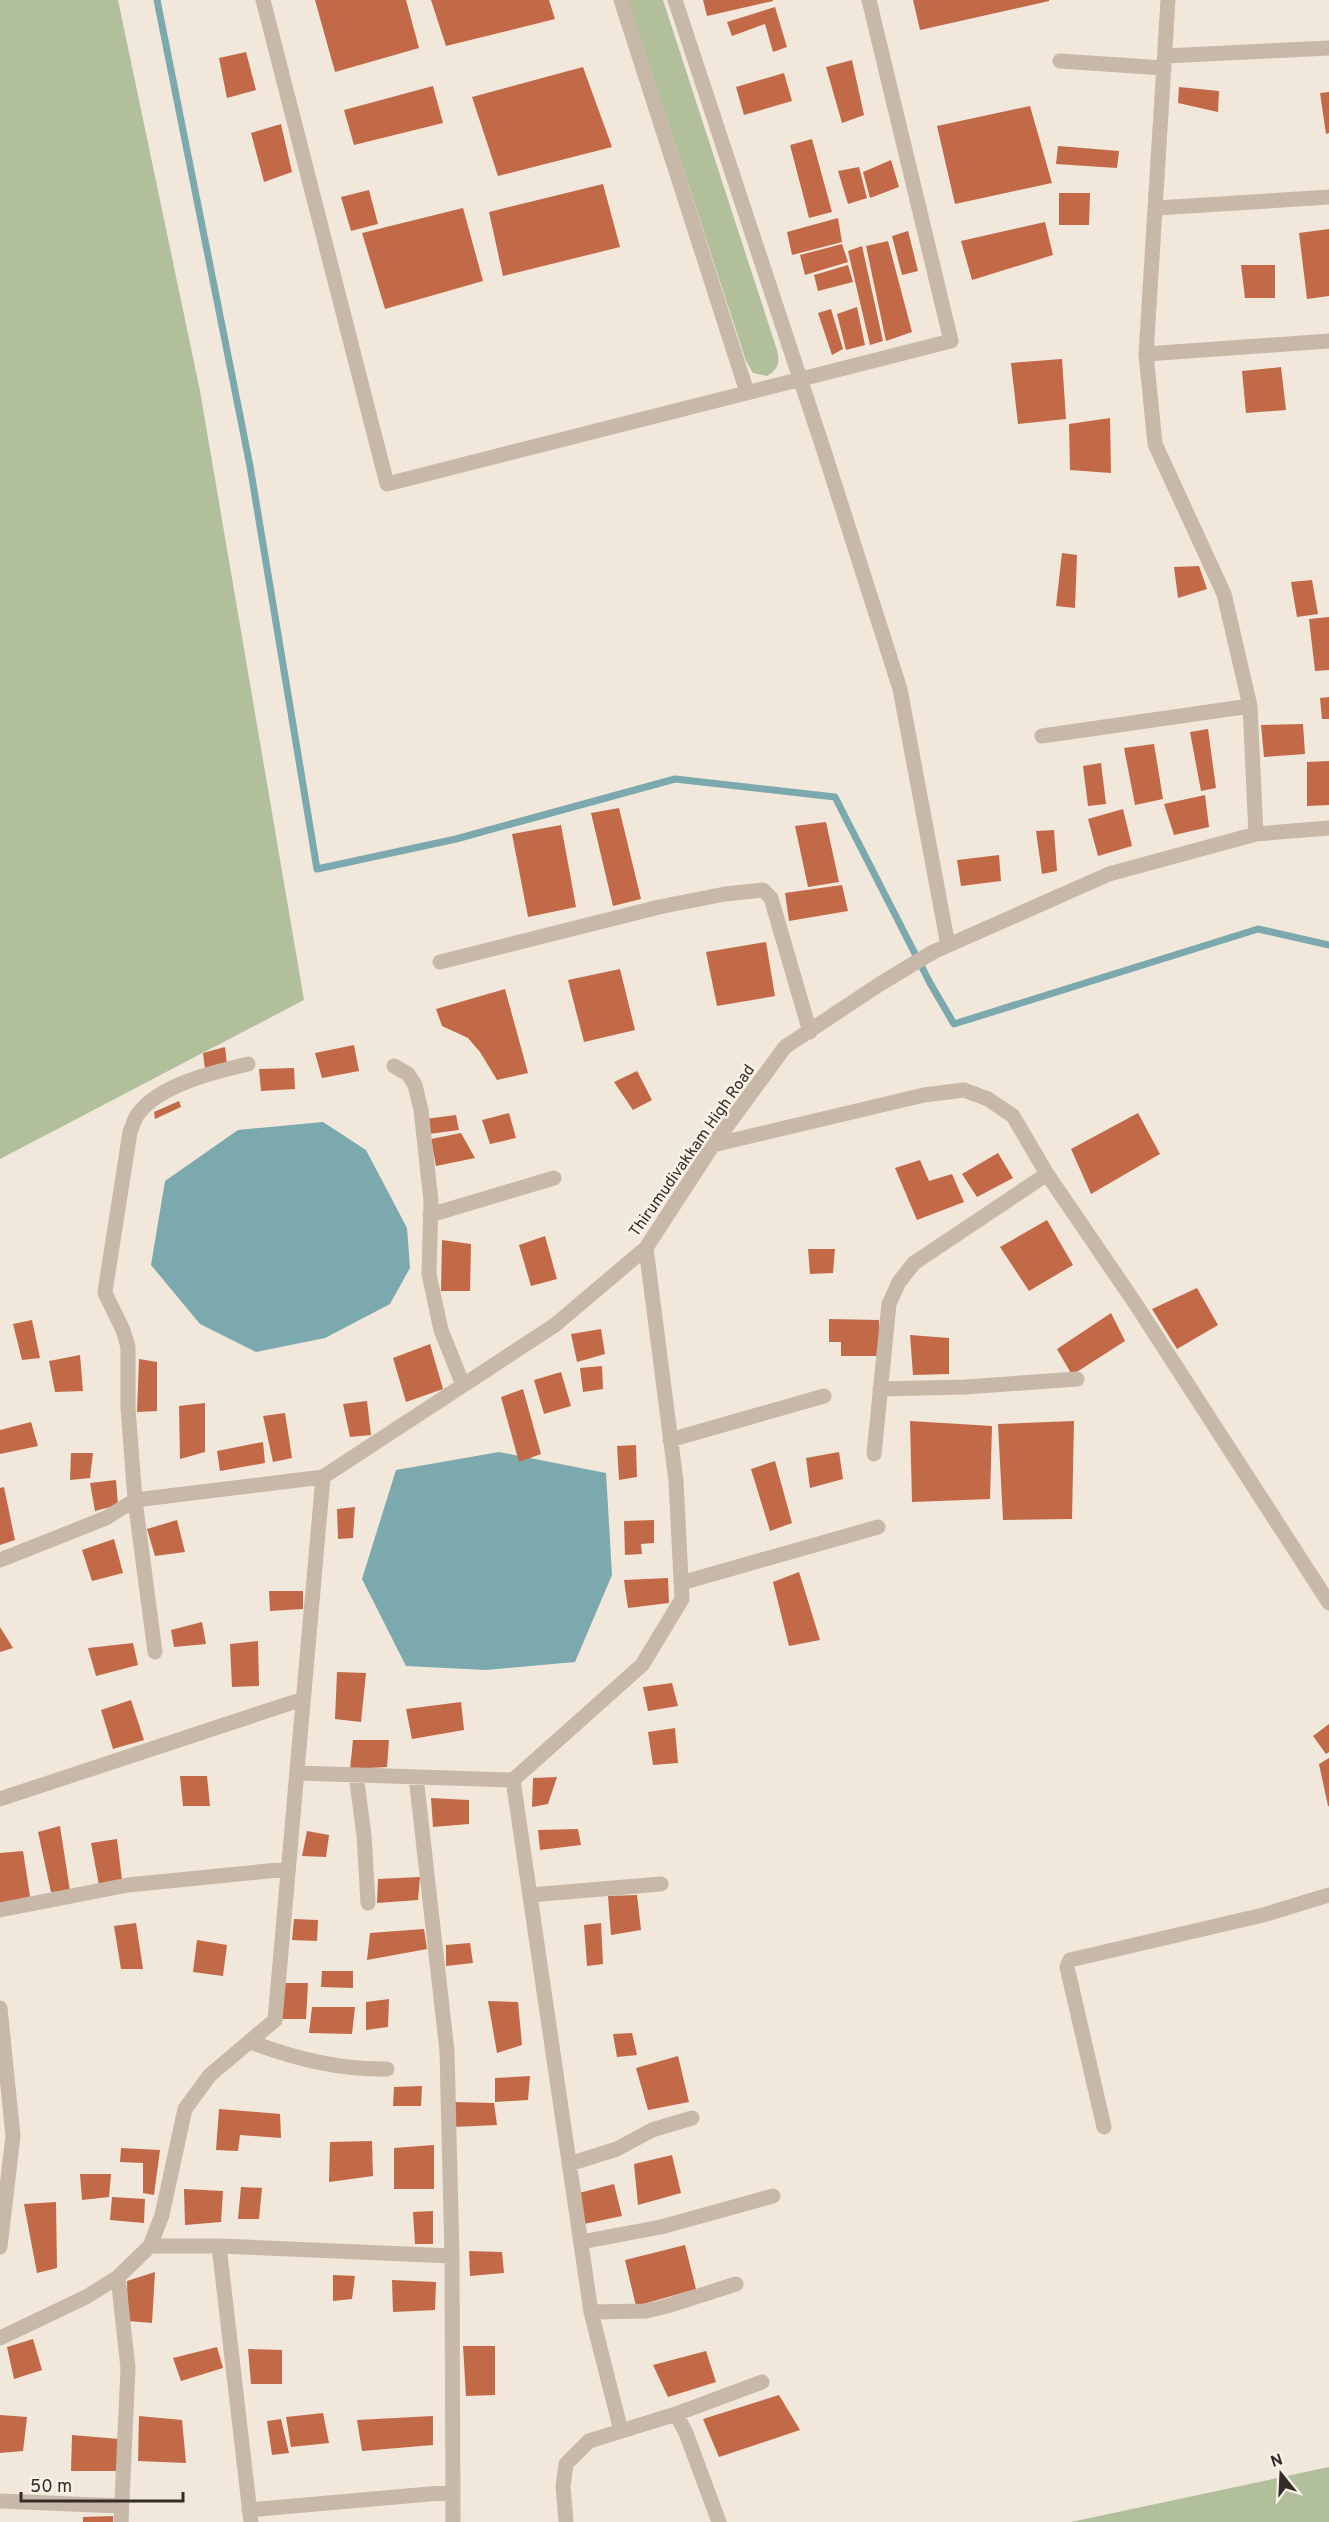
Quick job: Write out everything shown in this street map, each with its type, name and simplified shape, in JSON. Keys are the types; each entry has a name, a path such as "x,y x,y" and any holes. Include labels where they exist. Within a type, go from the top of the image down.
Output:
{"street":[{"path":"262,0 387,484 951,341 869,0"},
{"path":"621,0 747,392"},
{"path":"675,0 900,689 948,945"},
{"path":"1168,0 1146,354 1155,444 1224,594 1250,706 1256,834"},
{"path":"1060,60 1165,62 1329,48"},
{"path":"1156,208 1329,197"},
{"path":"1146,354 1329,341"},
{"path":"1042,736 1250,706"},
{"name":"Thirumudivakkam High Road","path":"0,1560 106,1518 135,1500 323,1477 555,1325 646,1248 713,1145 785,1047 880,984 933,952 1109,874 1256,834 1329,828"},
{"path":"440,962 659,907 725,894 763,890 771,898 810,1032"},
{"path":"155,1652 135,1500 128,1408 128,1347 123,1330 105,1293 130,1132 137,1115 149,1103 168,1090 208,1074 248,1064"},
{"path":"394,1066 408,1074 415,1085 421,1110 429,1176 429,1274 441,1330 463,1385"},
{"path":"713,1145 924,1095 964,1090 988,1099 1013,1116 1047,1174 1135,1303 1329,1603"},
{"path":"874,1454 889,1304 899,1282 914,1263 1047,1174"},
{"path":"430,1215 554,1178"},
{"path":"297,1773 513,1780 642,1665 682,1599 676,1481 646,1248"},
{"path":"880,1389 965,1387 1077,1378"},
{"path":"670,1440 824,1396"},
{"path":"0,2338 86,2297 118,2277 150,2246 162,2215 185,2109 210,2075 275,2020 323,1477"},
{"path":"681,1584 878,1527"},
{"path":"0,1799 303,1699"},
{"path":"356,1775 364,1835 368,1903"},
{"path":"416,1777 447,2051 452,2256 453,2522"},
{"path":"513,1780 591,2312 621,2431"},
{"path":"0,1910 128,1885 288,1869"},
{"path":"530,1895 661,1884"},
{"path":"1104,2127 1068,1967 1070,1960 1263,1915 1329,1895"},
{"path":"0,2008 13,2136 0,2247"},
{"path":"251,2042 288,2057 331,2066 363,2070 387,2069"},
{"path":"569,2163 617,2149 652,2130 692,2118"},
{"path":"581,2242 661,2227 773,2196"},
{"path":"150,2246 219,2246 452,2256"},
{"path":"219,2246 250,2516 452,2493"},
{"path":"118,2277 128,2368 121,2522"},
{"path":"591,2312 646,2311 667,2307 736,2284"},
{"path":"566,2522 563,2486 566,2464 589,2441 676,2414 762,2382"},
{"path":"676,2414 686,2433 719,2522"},
{"path":"0,2501 121,2506"}],"green space":[{"path":"0,0 118,0 200,391 304,1000 0,1159"},
{"path":"628,0 663,0 777,350 778,365 767,376 753,373 746,361"},
{"path":"1329,2467 1329,2522 1071,2522"}],"water":[{"path":"323,1122 366,1150 407,1228 410,1268 390,1304 325,1338 256,1352 200,1324 151,1265 165,1181 238,1130"},
{"path":"499,1452 606,1473 612,1575 575,1662 486,1670 406,1666 362,1579 396,1470"}],"building":[{"path":"315,0 406,0 419,48 335,72"},
{"path":"431,0 549,0 555,19 446,46"},
{"path":"703,0 773,0 773,1 707,16"},
{"path":"913,0 1049,0 1049,1 920,30"},
{"path":"775,7 787,47 773,52 765,24 732,36 727,22"},
{"path":"246,52 256,90 227,98 219,58"},
{"path":"852,60 864,115 842,123 826,67"},
{"path":"583,67 612,147 498,176 472,97"},
{"path":"784,73 792,101 744,115 736,87"},
{"path":"433,86 443,123 354,145 344,110"},
{"path":"1179,87 1219,91 1218,112 1178,103"},
{"path":"1329,92 1329,133 1326,134 1320,93"},
{"path":"1030,106 1052,183 955,204 937,126"},
{"path":"281,124 292,172 264,182 251,133"},
{"path":"812,139 832,212 809,218 790,145"},
{"path":"1058,146 1119,151 1117,168 1056,164"},
{"path":"891,160 899,187 870,198 863,172"},
{"path":"859,167 867,198 848,204 838,171"},
{"path":"603,184 620,247 503,276 489,212"},
{"path":"369,190 378,224 351,231 341,197"},
{"path":"1059,193 1090,193 1089,225 1059,225"},
{"path":"463,208 483,281 385,309 362,233"},
{"path":"838,218 842,242 792,255 787,232"},
{"path":"1045,222 1053,255 972,280 961,241"},
{"path":"1329,229 1329,296 1307,299 1299,233"},
{"path":"908,231 918,271 902,275 892,236"},
{"path":"888,241 912,332 886,341 866,246"},
{"path":"842,244 848,262 805,275 800,255"},
{"path":"862,246 883,341 870,345 848,251"},
{"path":"848,265 853,282 818,291 814,275"},
{"path":"1241,265 1275,265 1275,298 1245,298"},
{"path":"857,307 865,345 846,350 837,314"},
{"path":"831,309 843,349 832,355 818,313"},
{"path":"1062,359 1066,419 1018,424 1011,363"},
{"path":"1281,367 1286,410 1246,413 1242,371"},
{"path":"1110,418 1111,473 1070,470 1069,424"},
{"path":"1062,553 1077,555 1075,608 1056,606"},
{"path":"1199,566 1207,589 1178,598 1174,567"},
{"path":"1312,580 1318,614 1297,617 1291,582"},
{"path":"1329,617 1329,670 1315,671 1309,619"},
{"path":"1329,697 1329,719 1322,719 1320,698"},
{"path":"1303,724 1305,754 1264,757 1261,725"},
{"path":"1208,729 1216,788 1201,791 1190,732"},
{"path":"1154,744 1163,799 1135,805 1124,748"},
{"path":"1329,761 1329,805 1307,806 1307,762"},
{"path":"1101,763 1106,804 1088,806 1083,766"},
{"path":"1205,795 1209,827 1174,835 1164,804"},
{"path":"619,808 641,899 613,906 591,813"},
{"path":"1123,809 1132,846 1098,856 1088,819"},
{"path":"826,822 839,882 808,887 795,826"},
{"path":"561,825 576,907 528,917 512,834"},
{"path":"1054,830 1057,871 1042,874 1036,831"},
{"path":"999,855 1001,881 961,886 957,860"},
{"path":"842,885 848,911 789,921 785,893"},
{"path":"766,942 775,996 717,1006 706,952"},
{"path":"620,969 635,1030 584,1042 568,980"},
{"path":"505,989 528,1073 497,1080 480,1052 468,1038 442,1026 436,1009"},
{"path":"354,1045 359,1071 322,1078 315,1053"},
{"path":"225,1047 227,1064 205,1069 203,1053"},
{"path":"294,1068 295,1089 261,1091 259,1069"},
{"path":"637,1071 652,1100 633,1110 614,1082"},
{"path":"179,1101 181,1107 155,1119 154,1112"},
{"path":"509,1113 516,1138 490,1144 482,1120"},
{"path":"1138,1113 1160,1154 1091,1194 1071,1149"},
{"path":"456,1115 459,1130 429,1134 425,1119"},
{"path":"461,1133 475,1158 436,1166 431,1139"},
{"path":"998,1153 1013,1178 977,1197 962,1174"},
{"path":"920,1160 929,1181 952,1174 964,1202 917,1220 895,1168"},
{"path":"1047,1220 1073,1265 1029,1291 1000,1247"},
{"path":"545,1236 557,1279 531,1286 519,1245"},
{"path":"442,1240 471,1244 470,1291 441,1291"},
{"path":"808,1249 835,1249 833,1273 810,1274"},
{"path":"1197,1288 1218,1325 1177,1349 1152,1309"},
{"path":"1111,1313 1125,1341 1072,1375 1057,1349"},
{"path":"829,1319 879,1320 881,1356 841,1356 841,1342 829,1342"},
{"path":"32,1320 40,1358 22,1360 13,1324"},
{"path":"601,1329 605,1354 577,1362 571,1334"},
{"path":"910,1335 949,1338 949,1374 913,1375"},
{"path":"430,1344 443,1389 406,1402 393,1358"},
{"path":"80,1355 83,1391 55,1392 49,1361"},
{"path":"139,1359 157,1362 157,1411 137,1412"},
{"path":"602,1366 603,1389 583,1392 580,1368"},
{"path":"561,1372 571,1406 544,1414 534,1380"},
{"path":"523,1389 541,1454 519,1462 501,1397"},
{"path":"367,1401 371,1435 350,1437 343,1404"},
{"path":"205,1403 205,1452 180,1459 179,1406"},
{"path":"285,1413 292,1458 273,1462 263,1416"},
{"path":"910,1421 992,1426 990,1499 912,1502"},
{"path":"1074,1421 1072,1519 1003,1520 998,1424"},
{"path":"31,1422 38,1446 0,1454 0,1430"},
{"path":"263,1442 265,1463 220,1471 217,1451"},
{"path":"636,1445 637,1477 619,1480 617,1446"},
{"path":"839,1452 843,1479 810,1488 806,1458"},
{"path":"71,1453 93,1453 90,1478 70,1480"},
{"path":"775,1461 792,1523 770,1531 751,1469"},
{"path":"116,1480 118,1505 95,1511 90,1483"},
{"path":"4,1487 15,1540 0,1545 0,1488"},
{"path":"355,1507 353,1538 338,1539 337,1509"},
{"path":"177,1520 185,1552 155,1556 147,1529"},
{"path":"654,1520 654,1543 641,1544 642,1554 625,1555 624,1521"},
{"path":"114,1539 123,1573 92,1581 82,1550"},
{"path":"799,1572 820,1640 789,1646 773,1582"},
{"path":"668,1578 669,1603 628,1608 624,1580"},
{"path":"269,1591 303,1591 303,1609 270,1611"},
{"path":"202,1622 206,1644 174,1647 171,1630"},
{"path":"0,1627 13,1648 0,1652"},
{"path":"258,1641 259,1686 232,1687 230,1644"},
{"path":"133,1643 138,1665 96,1676 88,1648"},
{"path":"337,1672 366,1673 361,1722 335,1719"},
{"path":"672,1683 678,1706 648,1711 643,1687"},
{"path":"131,1700 144,1740 113,1749 101,1710"},
{"path":"461,1702 464,1730 412,1739 406,1709"},
{"path":"1329,1724 1329,1752 1326,1754 1313,1736"},
{"path":"675,1728 678,1763 653,1765 648,1732"},
{"path":"353,1740 389,1740 387,1767 350,1769"},
{"path":"1329,1758 1329,1806 1328,1806 1319,1764"},
{"path":"180,1776 207,1776 210,1806 183,1806"},
{"path":"557,1777 548,1804 532,1807 533,1778"},
{"path":"431,1798 469,1800 469,1824 433,1827"},
{"path":"60,1826 70,1891 51,1892 38,1832"},
{"path":"578,1829 581,1845 540,1850 538,1830"},
{"path":"307,1831 329,1835 326,1857 302,1856"},
{"path":"117,1839 122,1880 99,1885 91,1843"},
{"path":"23,1851 31,1903 0,1905 0,1853"},
{"path":"420,1877 418,1900 377,1903 378,1879"},
{"path":"637,1895 641,1930 611,1935 608,1896"},
{"path":"294,1919 318,1920 317,1941 292,1940"},
{"path":"136,1923 143,1969 121,1969 114,1926"},
{"path":"601,1923 603,1964 587,1966 584,1925"},
{"path":"424,1929 427,1949 367,1960 370,1933"},
{"path":"197,1940 227,1945 223,1976 193,1972"},
{"path":"470,1943 473,1963 446,1966 446,1945"},
{"path":"322,1971 353,1971 353,1988 321,1987"},
{"path":"284,1983 308,1983 306,2019 282,2019"},
{"path":"389,1999 388,2027 366,2030 366,2002"},
{"path":"488,2001 518,2002 522,2045 497,2053"},
{"path":"312,2007 355,2007 352,2034 309,2033"},
{"path":"632,2033 637,2055 617,2057 613,2034"},
{"path":"678,2056 689,2102 648,2110 636,2068"},
{"path":"530,2076 528,2100 495,2102 495,2078"},
{"path":"422,2086 421,2106 393,2106 394,2087"},
{"path":"454,2102 494,2103 497,2125 454,2127"},
{"path":"219,2109 280,2114 281,2138 240,2135 238,2151 216,2150"},
{"path":"372,2141 373,2176 329,2182 330,2142"},
{"path":"434,2145 434,2189 394,2189 394,2148"},
{"path":"121,2148 160,2150 154,2195 143,2193 143,2163 120,2162"},
{"path":"672,2155 681,2193 638,2205 634,2164"},
{"path":"80,2174 111,2174 109,2197 82,2200"},
{"path":"614,2184 622,2216 584,2224 579,2193"},
{"path":"241,2187 262,2188 259,2219 238,2219"},
{"path":"184,2189 223,2191 221,2222 185,2225"},
{"path":"112,2197 145,2199 144,2223 110,2220"},
{"path":"56,2202 57,2268 37,2273 24,2204"},
{"path":"433,2211 433,2244 415,2244 413,2212"},
{"path":"685,2245 696,2289 636,2306 625,2260"},
{"path":"469,2251 502,2252 504,2273 470,2276"},
{"path":"155,2272 152,2323 128,2321 127,2281"},
{"path":"333,2275 355,2276 352,2299 333,2301"},
{"path":"392,2280 436,2282 435,2310 393,2312"},
{"path":"33,2339 42,2370 14,2379 7,2347"},
{"path":"463,2346 495,2346 495,2395 466,2396"},
{"path":"217,2347 223,2368 181,2381 173,2358"},
{"path":"248,2349 282,2350 282,2384 251,2384"},
{"path":"706,2351 716,2382 668,2397 653,2365"},
{"path":"779,2395 800,2430 719,2457 703,2419"},
{"path":"323,2413 329,2443 291,2447 286,2417"},
{"path":"0,2415 27,2417 23,2451 0,2453"},
{"path":"139,2416 182,2420 186,2463 138,2461"},
{"path":"433,2416 433,2445 362,2451 357,2420"},
{"path":"281,2419 289,2453 272,2455 267,2421"},
{"path":"72,2435 119,2439 118,2471 71,2471"},
{"path":"113,2516 113,2522 83,2522 83,2517"}],"waterway":[{"path":"157,0 250,466 317,869 456,839 675,779 835,797 930,983 954,1024 1258,929 1329,945"}]}
